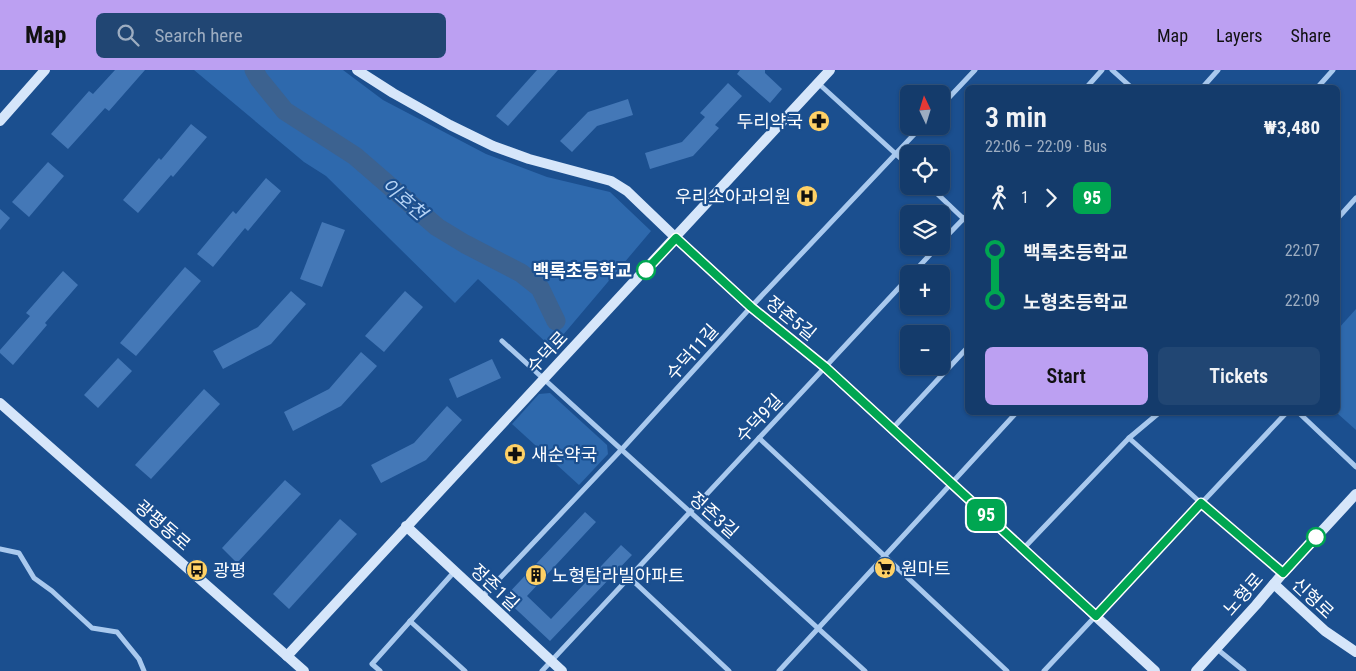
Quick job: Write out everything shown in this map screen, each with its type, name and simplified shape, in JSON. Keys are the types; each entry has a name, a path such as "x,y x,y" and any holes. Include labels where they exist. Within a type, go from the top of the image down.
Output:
{"main road":[{"path":"0,121 45,70"},
{"name":"정존5길","path":"357,70 450,125 493,146 529,159 611,180 627,191 751,307 825,367 1155,671"},
{"name":"수덕로","path":"287,656 830,70"},
{"name":"광평동로","path":"0,403 304,671"},
{"name":"노형로","path":"1196,671 1356,494"},
{"name":"정존1길","path":"406,526 562,671"},
{"name":"신형로","path":"1274,584 1325,631 1356,652"}],"street":[{"path":"950,96 975,70"},
{"path":"1089,85 1102,70"},
{"path":"1112,70 1129,85"},
{"path":"1205,85 1218,70"},
{"path":"1320,85 1333,70"},
{"path":"818,83 900,158"},
{"name":"수덕11길","path":"482,596 622,449 751,307 914,135"},
{"path":"939,195 965,218"},
{"path":"1340,216 1356,198"},
{"path":"1351,204 1356,208"},
{"path":"950,234 965,220"},
{"path":"920,265 930,255"},
{"name":"수덕9길","path":"542,671 900,287"},
{"name":"정존3길","path":"502,341 865,671"},
{"path":"892,429 965,350"},
{"path":"779,671 1014,415"},
{"path":"1022,549 1129,438 1156,415"},
{"path":"1044,671 1284,415"},
{"path":"1301,415 1356,467"},
{"path":"759,438 1007,671"},
{"path":"1129,438 1283,573"},
{"path":"0,549 19,553 34,578 52,591 92,628 117,632 140,659 144,671"},
{"path":"380,671 372,664 455,571"},
{"path":"629,577 729,671"},
{"path":"410,621 465,671"},
{"path":"1216,649 1244,671"}],"shaded area":[{"path":"194,70 343,70 383,100 486,154 547,177 610,192 651,231 552,348 478,279 455,303 326,176 304,162"},
{"path":"1356,309 1356,430 1339,415 1340,327"},
{"path":"550,393 607,445 608,454 579,485 512,424 539,394"}],"building":[{"path":"115,70 145,70 109,111 105,108 68,149 51,134 89,91 93,94"},
{"path":"537,70 558,70 508,126 496,116"},
{"path":"740,70 765,70 765,73 782,89 770,103 737,74"},
{"path":"728,83 742,96 715,125 719,128 693,156 650,169 645,153 682,142 705,117 700,113"},
{"path":"628,99 633,115 597,126 572,152 560,141 588,112"},
{"path":"191,124 207,137 173,177 171,175 138,213 123,200 159,158 161,160"},
{"path":"48,162 64,176 29,217 12,202"},
{"path":"266,178 281,191 248,231 245,228 213,267 197,254 233,211 236,214"},
{"path":"0,209 10,218 0,230"},
{"path":"322,222 345,230 322,287 300,279"},
{"path":"185,267 201,281 136,356 120,343"},
{"path":"63,271 78,285 45,323 47,325 13,365 0,353 0,350 30,316 26,313"},
{"path":"291,291 306,304 271,344 223,369 213,351 258,327"},
{"path":"405,291 423,307 384,352 365,336"},
{"path":"361,352 377,366 341,406 293,431 284,412 329,389"},
{"path":"118,358 132,371 98,408 84,395"},
{"path":"492,359 501,378 457,398 449,379"},
{"path":"204,389 220,404 151,479 135,465"},
{"path":"447,406 462,420 426,460 381,483 371,465 414,443"},
{"path":"285,480 301,494 237,563 222,548"},
{"name":"노형탐라빌아파트","path":"585,512 596,522 527,596 551,619 621,545 632,555 550,641 504,598"},
{"path":"340,519 357,534 289,609 273,594"}],"waterway":[{"name":"이호천","path":"254,70 285,111 355,156 437,227 521,273 540,288 556,321"}],"bus line":[{"name":"95","path":"646,270 676,238 751,307 825,367 1096,616 1201,503 1283,573 1316,537"}],"place":[{"name":"두리약국","path":"819,121"},
{"name":"우리소아과의원","path":"807,196"},
{"name":"백록초등학교","path":"646,270"},
{"name":"새순약국","path":"515,454"},
{"name":"원마트","path":"885,568"},
{"name":"광평","path":"197,570"},
{"name":"노형탐라빌아파트","path":"536,575"}]}
